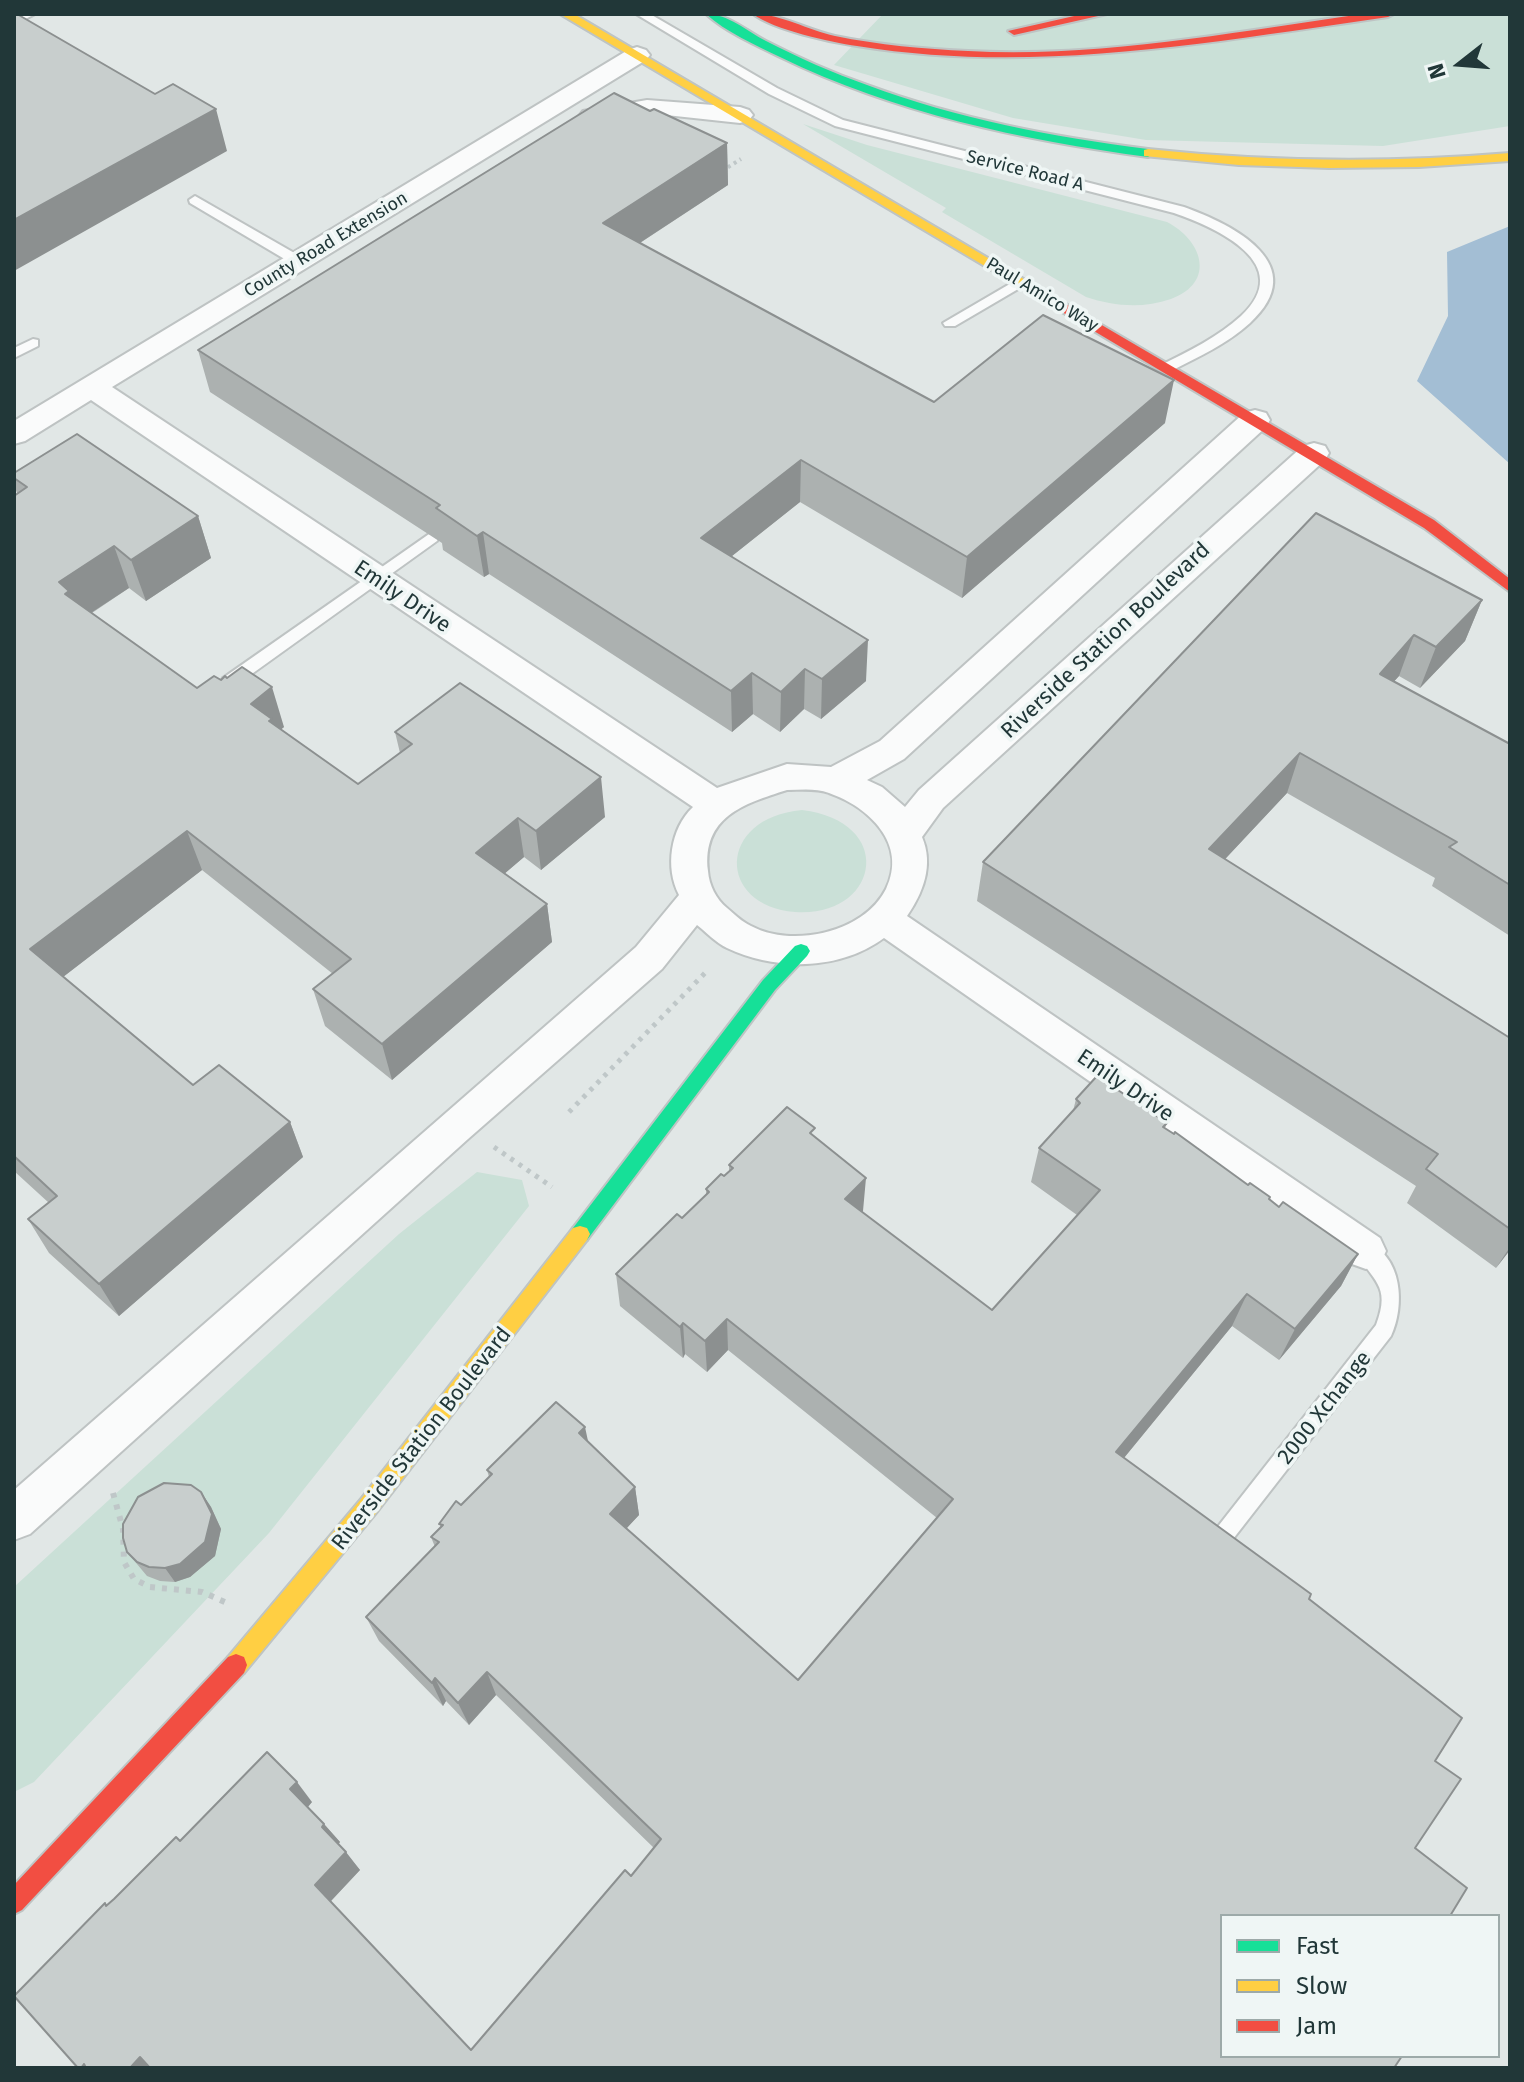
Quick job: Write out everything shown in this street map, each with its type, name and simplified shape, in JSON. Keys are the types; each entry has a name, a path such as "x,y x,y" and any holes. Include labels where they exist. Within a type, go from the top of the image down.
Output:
{"main road":[{"name":"Paul Amico Way","path":"566,14 1314,453 1429,524 1510,587"},
{"path":"712,14 781,54 849,83 936,110 1016,130 1136,151 1234,161 1366,166 1510,157"},
{"path":"759,14 806,31 872,46 919,53 996,56 1107,49 1388,14"},
{"path":"992,32 1051,26 1101,14"},
{"name":"Riverside Station Boulevard","path":"14,1902 210,1694 320,1568 417,1448 769,985 801,951"}],"street":[{"name":"County Road Extension","path":"14,434 637,55"},
{"path":"482,151 620,109 678,108 740,115"},
{"name":"Emily Drive","path":"91,387 715,804"},
{"path":"833,780 863,768 892,750 1255,420"},
{"name":"Riverside Station Boulevard","path":"904,835 931,799 1314,453"},
{"path":"787,777 833,780 857,789 874,801 891,816 904,835 910,852 906,888 885,920 848,941 801,951 754,944 712,916 697,899 685,866 692,834 715,804 730,794 765,781 787,777"},
{"path":"14,1519 442,1137 649,958 697,899"},
{"name":"Emily Drive","path":"885,920 1366,1251"}],"lane":[{"path":"14,21 29,14"},
{"name":"Service Road A","path":"642,14 773,91 839,123 1179,210 1230,231 1261,260 1266,272 1265,293 1252,314 1216,340 1166,368"},
{"path":"195,200 298,261"},
{"path":"950,323 1020,282"},
{"path":"14,354 33,343"},
{"path":"211,695 432,537"},
{"name":"2000 Xchange","path":"1203,1561 1384,1330 1391,1314 1390,1280 1366,1251"}],"path":[{"path":"712,177 752,152"},
{"path":"697,966 719,975"},
{"path":"569,1112 708,970"},
{"path":"494,1147 552,1187"},
{"path":"108,1483 119,1507 124,1562 134,1579 150,1587 202,1592 226,1603"}],"green space":[{"path":"883,14 1510,14 1510,126 1383,146 1146,140 1013,118 834,65"},
{"path":"803,124 867,145 1167,222 1189,239 1196,250 1199,272 1195,282 1185,292 1160,302 1128,305 1086,297 942,212 946,208"},
{"path":"802,810 833,818 853,832 864,849 866,868 859,886 845,900 823,910 795,912 769,906 751,895 740,879 737,862 741,844 754,828 774,816"},
{"path":"477,1172 522,1180 529,1206 269,1533 34,1782 14,1792 14,1587 399,1234"}],"water":[{"path":"1510,226 1510,464 1417,381 1448,316 1447,252"}],"building":[{"path":"14,14 155,94 173,84 216,109 14,220"},
{"path":"614,93 727,143 603,223 934,402 1043,315 1174,380 967,557 801,460 701,538 868,640 822,679 805,669 781,692 752,673 731,691 483,532 477,536 436,508 440,505 198,350"},
{"path":"77,434 198,516 131,560 114,546 59,582 69,591 65,594 197,688 214,676 221,680 242,667 272,687 251,704 272,719 269,721 358,784 412,744 395,732 460,683 601,777 536,831 518,818 476,853 547,904 382,1044 313,989 351,959 187,831 30,949 193,1085 219,1065 290,1122 99,1284 28,1219 57,1196 14,1156 14,496 27,487 14,478 14,473"},
{"path":"1316,513 1482,600 1436,647 1414,635 1380,674 1510,744 1510,885 1449,847 1457,842 1300,753 1209,849 1510,1038 1510,1229 1426,1169 1438,1154 983,862"},
{"path":"1097,1076 1167,1123 1163,1127 1270,1197 1279,1207 1283,1202 1358,1254 1295,1329 1247,1294 1116,1452 1311,1594 1309,1599 1462,1718 1435,1761 1461,1779 1415,1848 1467,1888 1451,1914 1220,1914 1220,2058 1401,2058 1394,2068 150,2068 140,2057 130,2068 86,2068 84,2064 78,2068 14,1996 105,1903 106,1906 114,1899 176,1837 180,1841 267,1752 297,1782 290,1789 346,1852 315,1885 471,2050 625,1870 631,1876 661,1839 487,1672 458,1703 435,1678 432,1683 366,1617 439,1542 431,1537 443,1525 439,1524 456,1501 461,1505 492,1474 487,1470 556,1402 585,1427 579,1433 635,1487 610,1514 798,1680 953,1499 727,1319 705,1341 683,1323 680,1327 616,1274 677,1214 682,1218 709,1192 706,1189 721,1174 724,1176 733,1168 729,1165 787,1107 815,1128 810,1133 866,1178 845,1199 992,1310 1100,1190 1039,1148 1080,1103 1076,1099"},
{"path":"164,1483 191,1485 201,1492 212,1514 205,1542 180,1564 165,1568 149,1567 137,1562 127,1552 123,1524 138,1497"}],"traffic: fast":[{"path":"712,14 759,42 811,67 922,108 1037,136 1148,153"},
{"path":"580,1234 769,985 801,951"}],"traffic: slow":[{"path":"566,14 1042,294"},
{"path":"1148,153 1239,161 1329,164 1419,163 1510,157"},
{"path":"236,1665 368,1506 580,1234"}],"traffic: jam":[{"path":"759,14 834,39 903,50 972,55 1042,55 1111,50 1388,14"},
{"path":"1014,31 1101,14"},
{"path":"1042,294 1429,524 1510,587"},
{"path":"14,1902 236,1665"}]}
